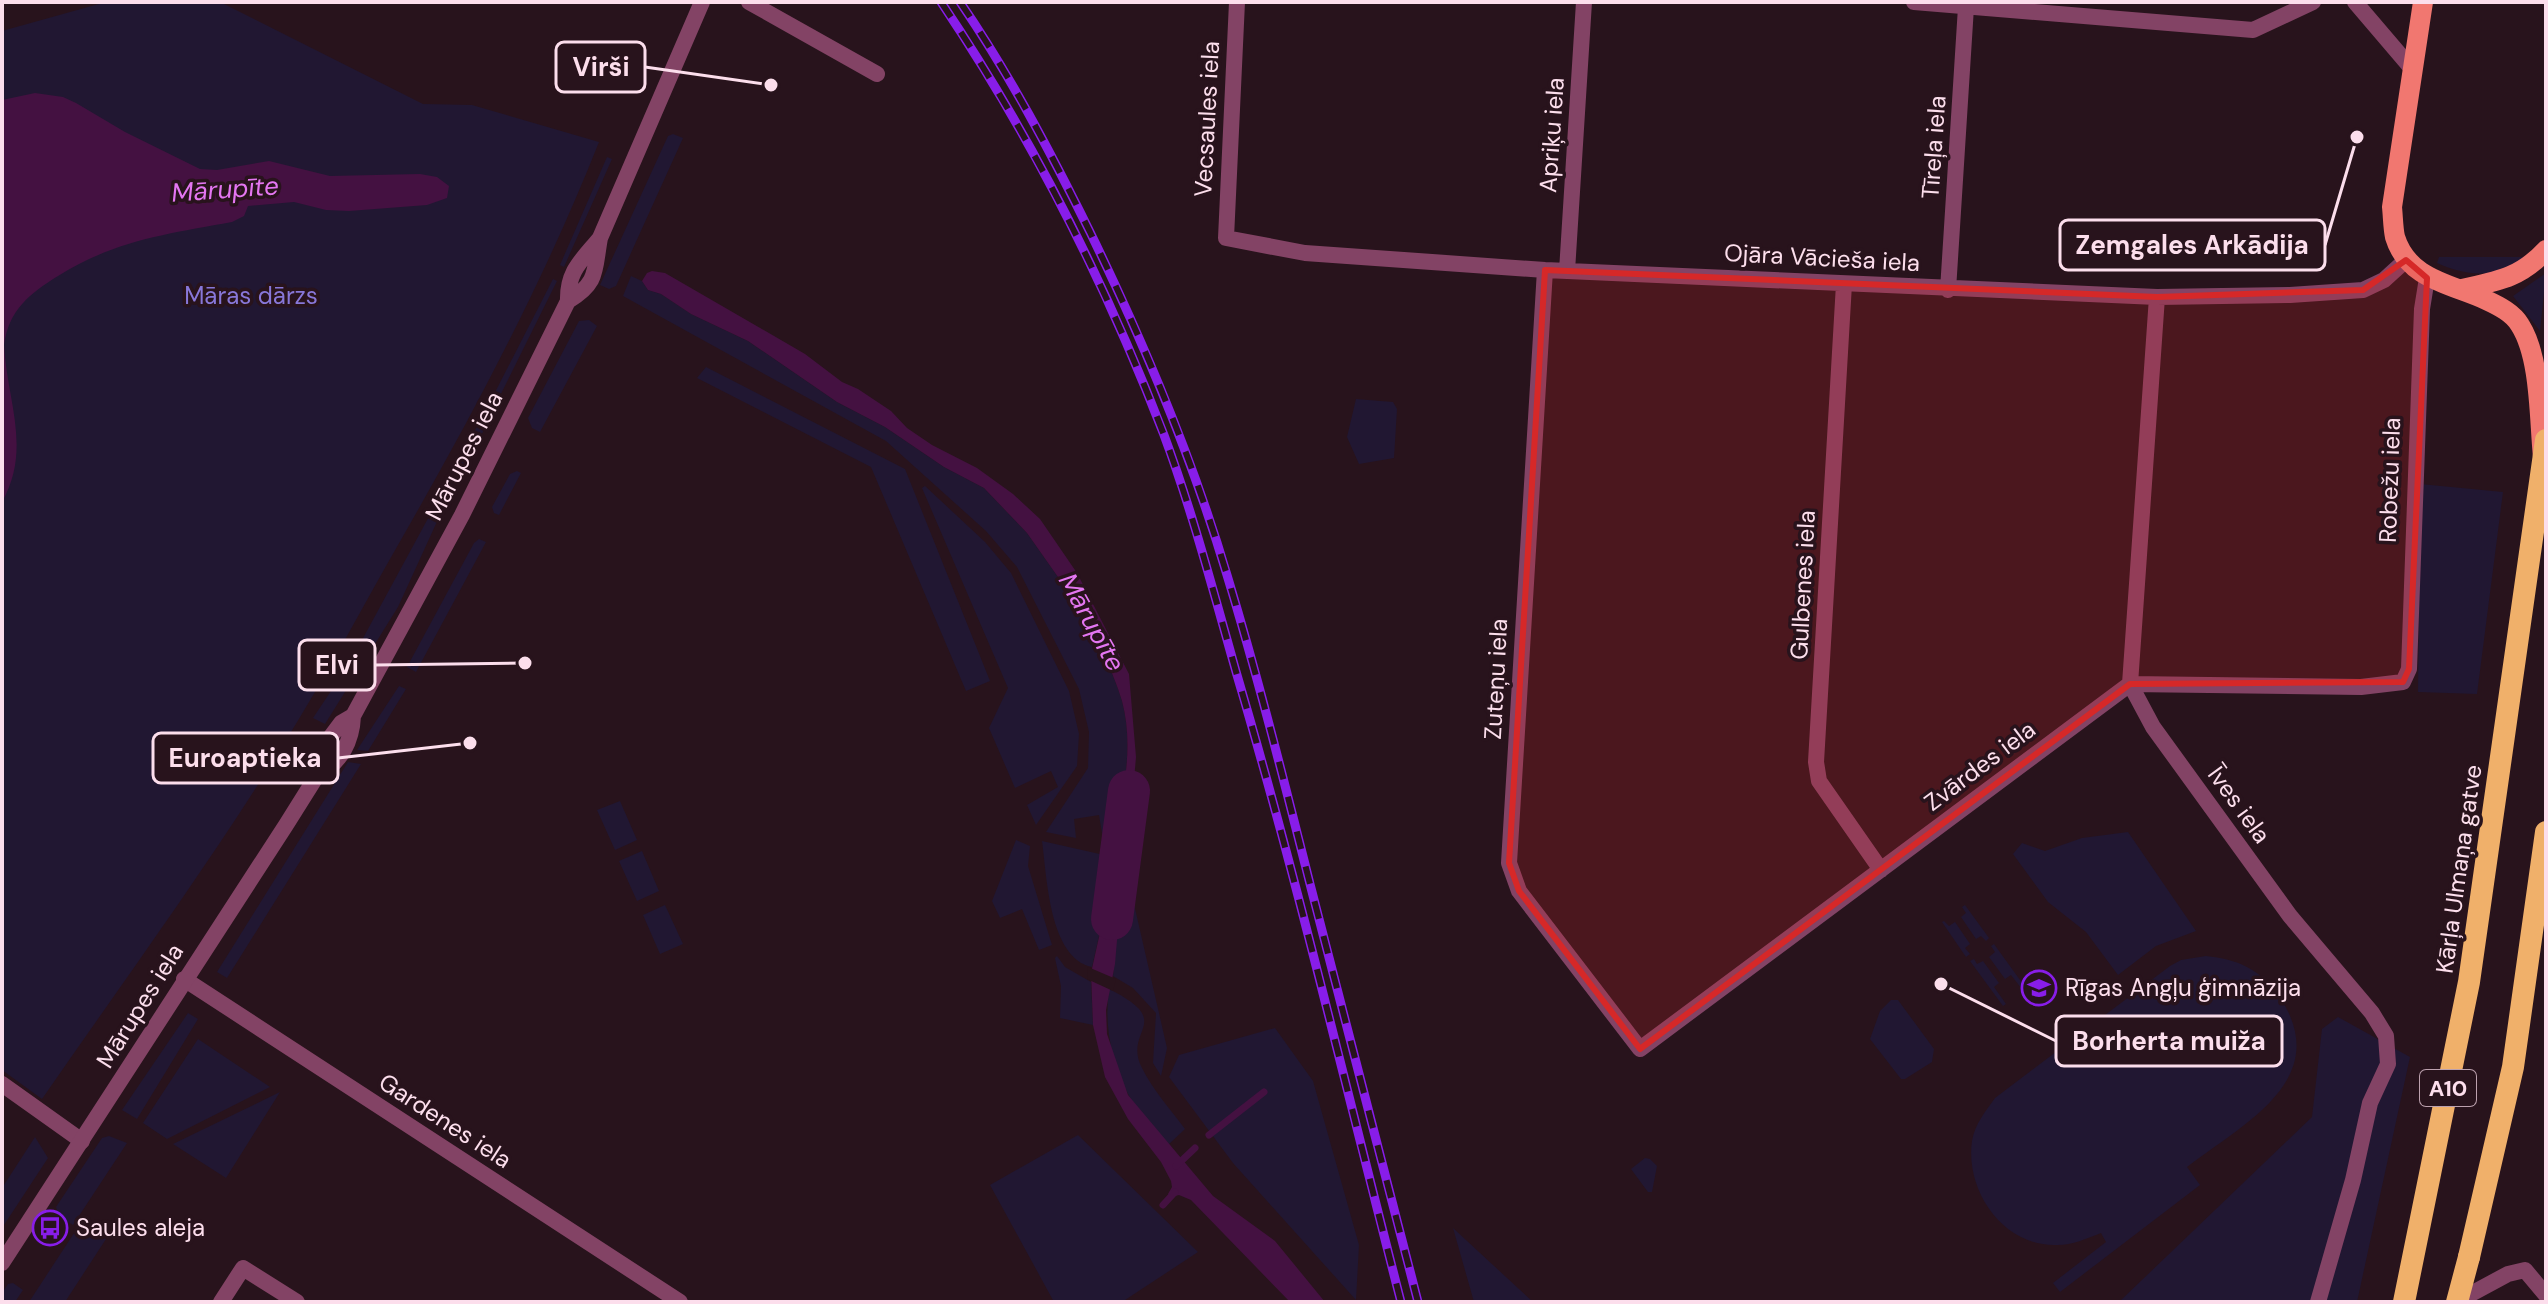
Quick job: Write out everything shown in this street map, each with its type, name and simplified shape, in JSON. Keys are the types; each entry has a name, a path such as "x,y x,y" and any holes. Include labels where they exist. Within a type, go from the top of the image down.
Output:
{"highway":[{"name":"Kārļa Ulmaņa gatve","path":"2406,1294 2469,982 2544,452"},
{"name":"A10","path":"2457,1302 2513,1067 2546,832"}],"main road":[{"path":"2423,2 2392,207 2395,237 2406,260 2427,278 2502,307 2520,323 2533,360 2544,452"},
{"path":"2462,289 2509,278 2532,265 2546,250"}],"street":[{"name":"Mārupes iela","path":"2,1263 318,774 318,758 329,739 341,723 353,716 462,515 568,301 570,277 600,238 702,2"},
{"path":"749,2 877,74"},
{"name":"Vecsaules iela","path":"1226,238 1237,2"},
{"name":"Apriķu iela","path":"1567,271 1584,2"},
{"path":"1914,2 2253,30 2313,2"},
{"path":"2355,2 2413,70"},
{"name":"Tīreļa iela","path":"1948,290 1966,7"},
{"name":"Ojāra Vācieša iela","path":"1226,238 1305,253 1545,270 2157,297 2290,295 2363,290 2384,280 2406,260"},
{"name":"Zuteņu iela","path":"1545,270 1509,863 1519,891 1640,1049"},
{"name":"Robežu iela","path":"2130,684 2361,687 2403,682 2409,669 2422,309 2427,278"},
{"name":"Gulbenes iela","path":"1844,284 1816,762 1819,781 1881,870"},
{"path":"2130,684 2157,297"},
{"name":"Zvārdes iela","path":"1640,1049 2130,684"},
{"name":"Īves iela","path":"2130,684 2153,727 2290,916 2372,1013 2386,1036 2388,1064 2370,1103 2353,1180 2318,1302"},
{"name":"Gardenes iela","path":"184,979 680,1302"},
{"path":"2,1084 82,1141"},
{"path":"221,1302 243,1268 297,1302"},
{"path":"2457,1302 2508,1274 2525,1270 2546,1295"}],"highlighted area":[{"path":"2406,260 2427,278 2409,669 2403,682 2130,684 1640,1049 1519,891 1509,863 1545,270 2157,297 2363,290"}],"green space":[{"name":"Māras dārzs","path":"106,2 220,2 423,104 472,105 599,142 557,242 485,388 315,692 225,835 42,1099 2,1070 2,31"},
{"path":"673,134 683,138 616,286 609,289 600,285 668,136"},
{"path":"607,157 612,159 564,267 560,265"},
{"path":"2439,257 2524,257 2504,269 2482,274 2459,271 2437,263"},
{"path":"2546,273 2540,331 2513,296"},
{"path":"631,276 642,281 648,290 661,294 691,314 748,341 837,402 885,427 944,467 984,488 1027,533 1065,587 1079,599 1122,701 1127,756 1112,847 1104,845 1099,815 1074,819 1076,838 1046,832 1088,768 1089,732 1079,689 1017,567 986,531 886,441 623,296"},
{"path":"553,279 557,281 490,416 485,412"},
{"path":"589,320 597,326 540,432 532,428 528,418 579,321"},
{"path":"706,367 905,469 990,681 966,691 871,467 697,378"},
{"path":"1356,399 1393,402 1397,409 1394,458 1359,464 1347,437"},
{"path":"479,423 486,426 449,497 440,493"},
{"path":"521,473 499,515 494,513 492,507 510,474"},
{"path":"2420,484 2503,492 2477,694 2418,692"},
{"path":"925,486 985,542 1011,573 1069,691 1079,734 1077,766 1036,825 1027,805 1058,787 1051,771 1015,788 989,728 1008,688 922,488"},
{"path":"432,511 440,515 398,607 325,724 313,718 349,664"},
{"path":"479,539 486,542 416,672 407,667"},
{"path":"399,686 406,689 368,751 357,750"},
{"path":"348,762 361,764 227,978 217,972"},
{"path":"620,801 637,840 615,850 597,810"},
{"path":"2128,832 2196,931 2156,946 2118,975 2086,932 2048,902 2013,854 2022,843 2045,851 2082,838"},
{"path":"1016,840 1030,846 1028,866 1052,945 1039,950 1022,909 1000,918 992,901"},
{"path":"1042,841 1113,857 1115,865 1092,967 1078,960 1067,949 1059,933 1049,894"},
{"path":"642,851 659,891 637,901 619,861"},
{"path":"1129,864 1132,864 1131,891 1167,1048 1161,1076 1153,1063 1156,1013 1133,988 1113,976 1122,881"},
{"path":"665,905 683,944 660,954 643,915"},
{"path":"1965,905 1989,938 1986,941 1981,936 1976,939 1961,917 1966,913 1962,907"},
{"path":"1942,922 1949,926 1955,922 1970,944 1965,948 1970,954 1966,957"},
{"path":"1994,944 2028,991 2025,993 2011,975 2005,979 1989,957 1995,952 1991,946"},
{"path":"1057,956 1065,967 1091,982 1093,1025 1060,1018 1061,986"},
{"path":"2206,956 2247,967 2264,979 2279,996 2293,1025 2296,1052 2290,1075 2256,1115 2187,1167 2200,1185 2060,1292 2053,1283 2106,1242 2101,1233 2066,1244 2035,1243 2003,1225 1981,1195 1975,1178 1971,1160 1975,1129 1995,1098 2170,966 2181,960"},
{"path":"1974,959 1977,964 1983,961 1999,983 1994,987 2006,1004 2003,1006 1970,961"},
{"path":"1109,989 1140,1010 1144,1019 1138,1044 1142,1068 1185,1129 1168,1145 1132,1101 1117,1069 1108,1029"},
{"path":"1891,1000 1898,1000 1934,1049 1932,1062 1905,1079 1901,1079 1870,1039 1880,1011"},
{"path":"188,1013 198,1019 137,1119 122,1110"},
{"path":"2338,1017 2410,1057 2357,1302 2119,1302 2312,1117 2322,1029"},
{"path":"1275,1028 1313,1081 1359,1245 1356,1300 1233,1163 1169,1077 1179,1055"},
{"path":"198,1039 270,1087 167,1139 143,1123"},
{"path":"280,1092 226,1178 173,1144"},
{"path":"1078,1135 1198,1252 1122,1302 1054,1302 990,1185"},
{"path":"109,1136 127,1143 73,1225 59,1216 56,1207 102,1138"},
{"path":"35,1137 48,1158 2,1228 2,1188"},
{"path":"1645,1158 1657,1166 1652,1192 1648,1192 1631,1169"},
{"path":"80,1224 106,1239 65,1302 29,1302"},
{"path":"1453,1228 1533,1302 1474,1302"},
{"path":"13,1283 23,1290 15,1302 2,1302 2,1293 8,1284"}],"water":[{"path":"35,93 63,97 200,169 217,170 269,161 330,176 420,174 437,177 449,186 447,198 427,205 349,211 326,210 294,202 248,206 244,216 232,222 121,246 79,264 48,283 22,304 10,322 4,345 17,444 11,482 2,502 2,100"},
{"path":"652,271 665,273 805,354 842,382 891,411 907,428 932,445 977,468 1013,494 1040,519 1077,573 1129,674 1136,757 1128,850 1112,847 1127,756 1122,701 1079,599 1065,587 1027,533 984,488 944,467 885,427 837,402 748,341 648,290 642,281"},
{"path":"1129,864 1122,881 1115,964 1106,1010 1107,1034 1128,1095 1213,1196 1275,1241 1325,1302 1290,1302 1191,1200 1168,1194 1171,1181 1161,1162 1128,1119 1105,1077 1093,1025 1091,973 1115,865"}],"pier":[{"path":"1088,967 1116,979 1113,991 1087,979"}],"waterway":[{"name":"Mārupīte","path":"1112,919 1129,791"},
{"path":"1209,1135 1264,1092"},
{"path":"1176,1166 1195,1148"},
{"path":"1163,1205 1175,1192"}],"railway":[{"path":"941,2 1006,105 1092,267 1175,464 1281,831 1401,1302"},
{"path":"960,2 1029,115 1090,232 1148,358 1183,444 1227,575 1260,690 1418,1302"}],"place":[{"name":"Virši","path":"771,85"},
{"name":"Zemgales Arkādija","path":"2357,137"},
{"name":"Elvi","path":"525,663"},
{"name":"Euroaptieka","path":"470,743"},
{"name":"Borherta muiža","path":"1941,984"},
{"name":"Rīgas Angļu ģimnāzija","path":"2039,988"},
{"name":"Saules aleja","path":"50,1228"}]}
